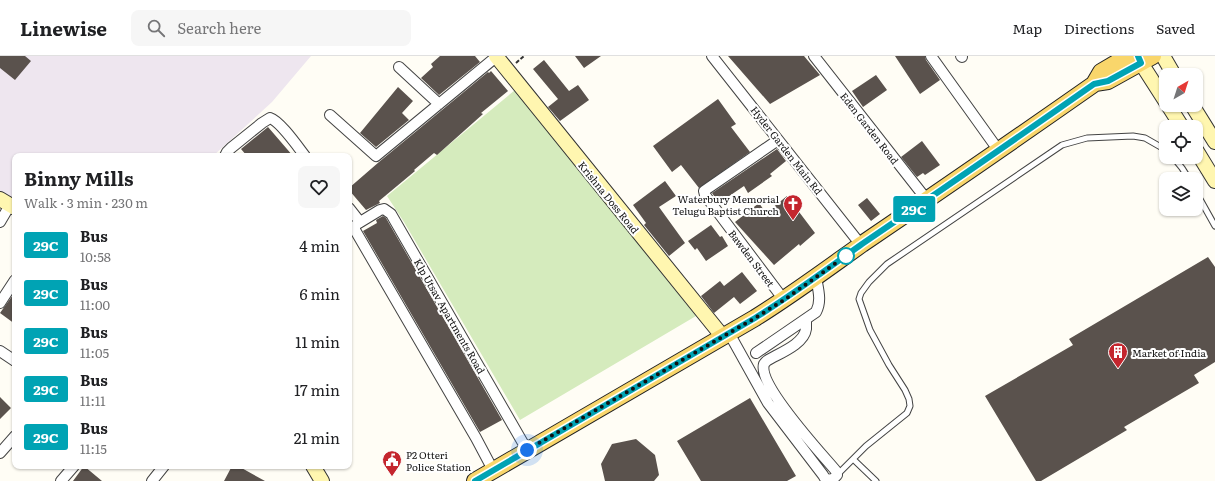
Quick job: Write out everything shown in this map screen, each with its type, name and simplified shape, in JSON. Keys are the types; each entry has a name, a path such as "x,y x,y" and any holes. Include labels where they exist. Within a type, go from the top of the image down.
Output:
{"main road":[{"path":"475,481 784,300 1094,84 1101,72 1140,58"}],"street":[{"path":"330,115 376,156 496,56"},
{"name":"Krishna Doss Road","path":"496,56 726,335"},
{"name":"Hyder Garden Main Rd","path":"712,56 861,245"},
{"name":"Eden Garden Road","path":"814,56 927,200"},
{"path":"931,56 999,151"},
{"path":"1162,56 1170,68"},
{"path":"1140,58 1159,90"},
{"path":"399,67 439,104"},
{"path":"1196,112 1215,142"},
{"path":"226,153 270,118 274,119 279,124 303,153"},
{"name":"Bawden Street","path":"778,140 704,191 705,195 784,300"},
{"path":"1203,161 1215,181"},
{"path":"0,222 8,204"},
{"name":"Klp Utsav Apartments Road","path":"355,227 380,210 384,209 391,214 527,450"},
{"path":"355,227 493,470"},
{"path":"756,353 816,312 819,297 816,277"},
{"path":"0,303 12,285"},
{"path":"726,335 755,379 768,403 823,475 825,480 839,478 836,471 783,408 772,392 764,369 764,364 768,360 799,342 804,337 806,320"},
{"path":"0,351 12,359"},
{"path":"0,453 12,439"},
{"path":"61,481 71,469"},
{"path":"152,481 162,469"},
{"path":"315,469 322,481"}],"lane":[{"path":"839,478 853,459 866,446 907,413 910,406 905,390 889,365 870,330 859,299 865,288 887,264 1062,144 1087,138 1133,136 1145,138 1159,146"},
{"path":"1178,164 1185,172"},
{"path":"1203,205 1215,226"},
{"path":"853,459 876,481"}],"shaded area":[{"path":"0,56 311,56 272,102 216,153 12,153 12,203 0,195"}],"green space":[{"path":"515,90 696,316 520,420 404,222 387,196"}],"building":[{"path":"0,56 25,56 31,61 15,80 0,68"},
{"path":"440,56 475,56 480,62 439,95 421,78 433,67 431,64"},
{"path":"575,56 601,56 584,68"},
{"path":"728,56 804,56 820,75 770,104"},
{"path":"895,56 925,56 926,60 940,80 920,94"},
{"path":"544,60 569,91 578,85 589,100 560,121 548,107 558,99 533,69"},
{"path":"491,71 508,91 481,113 483,114 437,155 434,153 414,170 415,171 379,201 380,203 366,210 352,194 352,185 488,72 489,73"},
{"path":"876,75 887,90 863,107 852,91"},
{"path":"398,87 413,101 402,113 409,120 376,147 360,133"},
{"path":"718,99 736,124 731,127 750,152 699,188 681,165 672,172 653,146"},
{"path":"268,127 290,153 244,153 241,149"},
{"path":"922,141 940,165 925,175 923,173 917,177 901,157"},
{"path":"777,149 786,161 770,174 772,176 748,193 744,186 719,203 712,193"},
{"path":"665,181 676,196 659,207 685,243 669,256 644,225 646,223 633,205"},
{"path":"787,196 815,233 774,265 735,222 759,203 766,213"},
{"path":"867,198 880,214 871,221 858,205"},
{"path":"383,216 386,218 502,420 480,432 363,231 377,223 376,220"},
{"path":"711,225 720,237 722,236 728,246 706,261 697,248 695,250 688,241"},
{"name":"Market of India","path":"1208,257 1215,267 1215,362 1194,375 1199,383 1124,427 1127,430 1041,481 1036,481 985,396 1073,345 1069,339"},
{"path":"742,272 757,291 740,304 734,297 714,313 701,296 720,281 724,286"},
{"path":"12,296 12,322 0,313"},
{"path":"0,397 11,408 0,419"},
{"path":"750,398 796,476 787,481 701,481 677,441"},
{"path":"636,439 655,455 659,475 654,481 605,481 601,464 612,444"},
{"path":"82,469 88,469 102,481 73,481"},
{"path":"230,469 243,469 265,481 224,481"}],"bus line":[{"name":"29C","path":"475,481 784,300 1094,84 1108,81 1141,63 1138,56"}],"place":[{"name":"Waterbury Memorial Telugu Baptist Church","path":"793,221"},
{"name":"Market of India","path":"1118,369"},
{"name":"P2 Otteri Police Station","path":"392,477"}],"route":[{"path":"527,450 755,318 784,300 850,253 846,256"}]}
